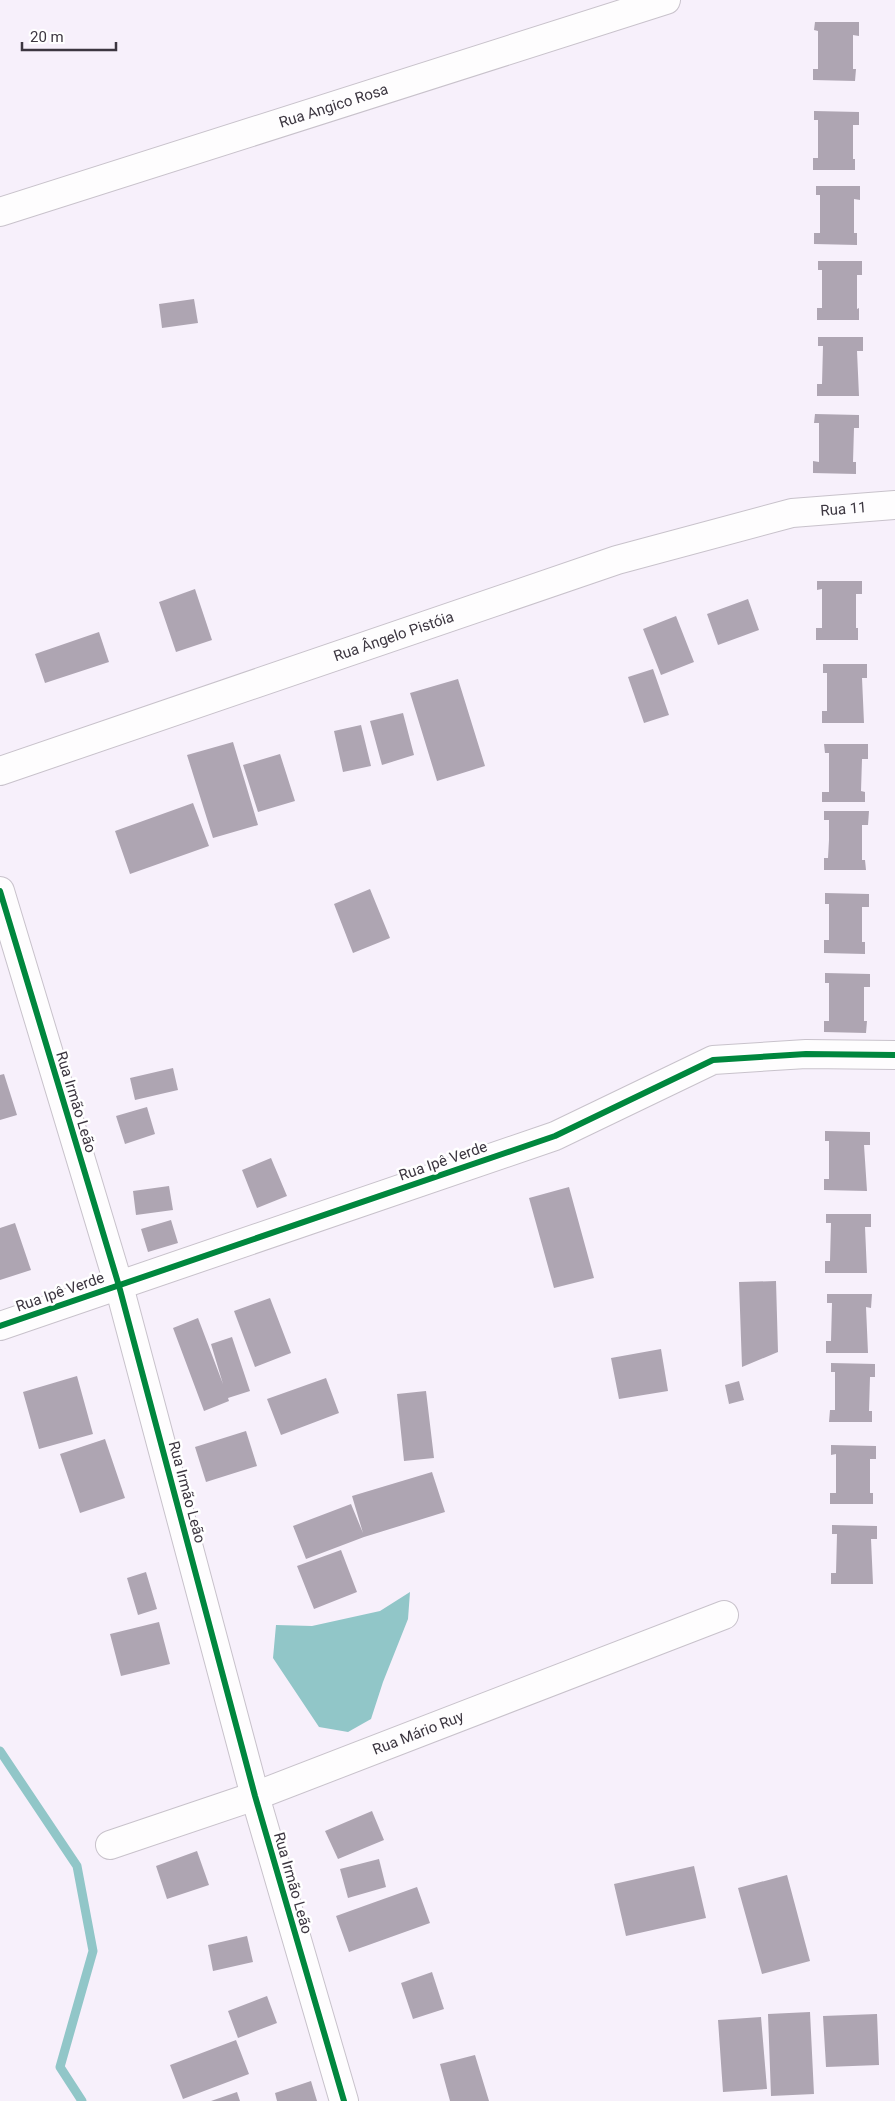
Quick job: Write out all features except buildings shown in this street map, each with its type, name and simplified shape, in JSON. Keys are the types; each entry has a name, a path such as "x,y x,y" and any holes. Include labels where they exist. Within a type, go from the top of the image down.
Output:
{"street":[{"name":"Rua Angico Rosa","path":"0,212 666,0"},
{"name":"Rua 11","path":"792,513 895,505"},
{"name":"Rua Ângelo Pistóia","path":"0,771 617,560 792,513"},
{"name":"Rua Irmão Leão","path":"0,891 119,1286 256,1796 344,2101"},
{"name":"Rua Ipê Verde","path":"0,1326 555,1136 713,1060 806,1054 895,1055"},
{"name":"Rua Mário Ruy","path":"110,1845 256,1796 724,1616"}],"water":[{"path":"410,1592 408,1619 383,1682 371,1719 348,1732 319,1727 273,1658 276,1625 312,1626 380,1611"}],"waterway":[{"path":"0,1751 77,1866 93,1951 60,2067 82,2101"}],"cycle path":[{"path":"0,891 119,1286 255,1796 344,2101"},
{"path":"0,1326 555,1136 713,1060 806,1054 895,1055"}]}
